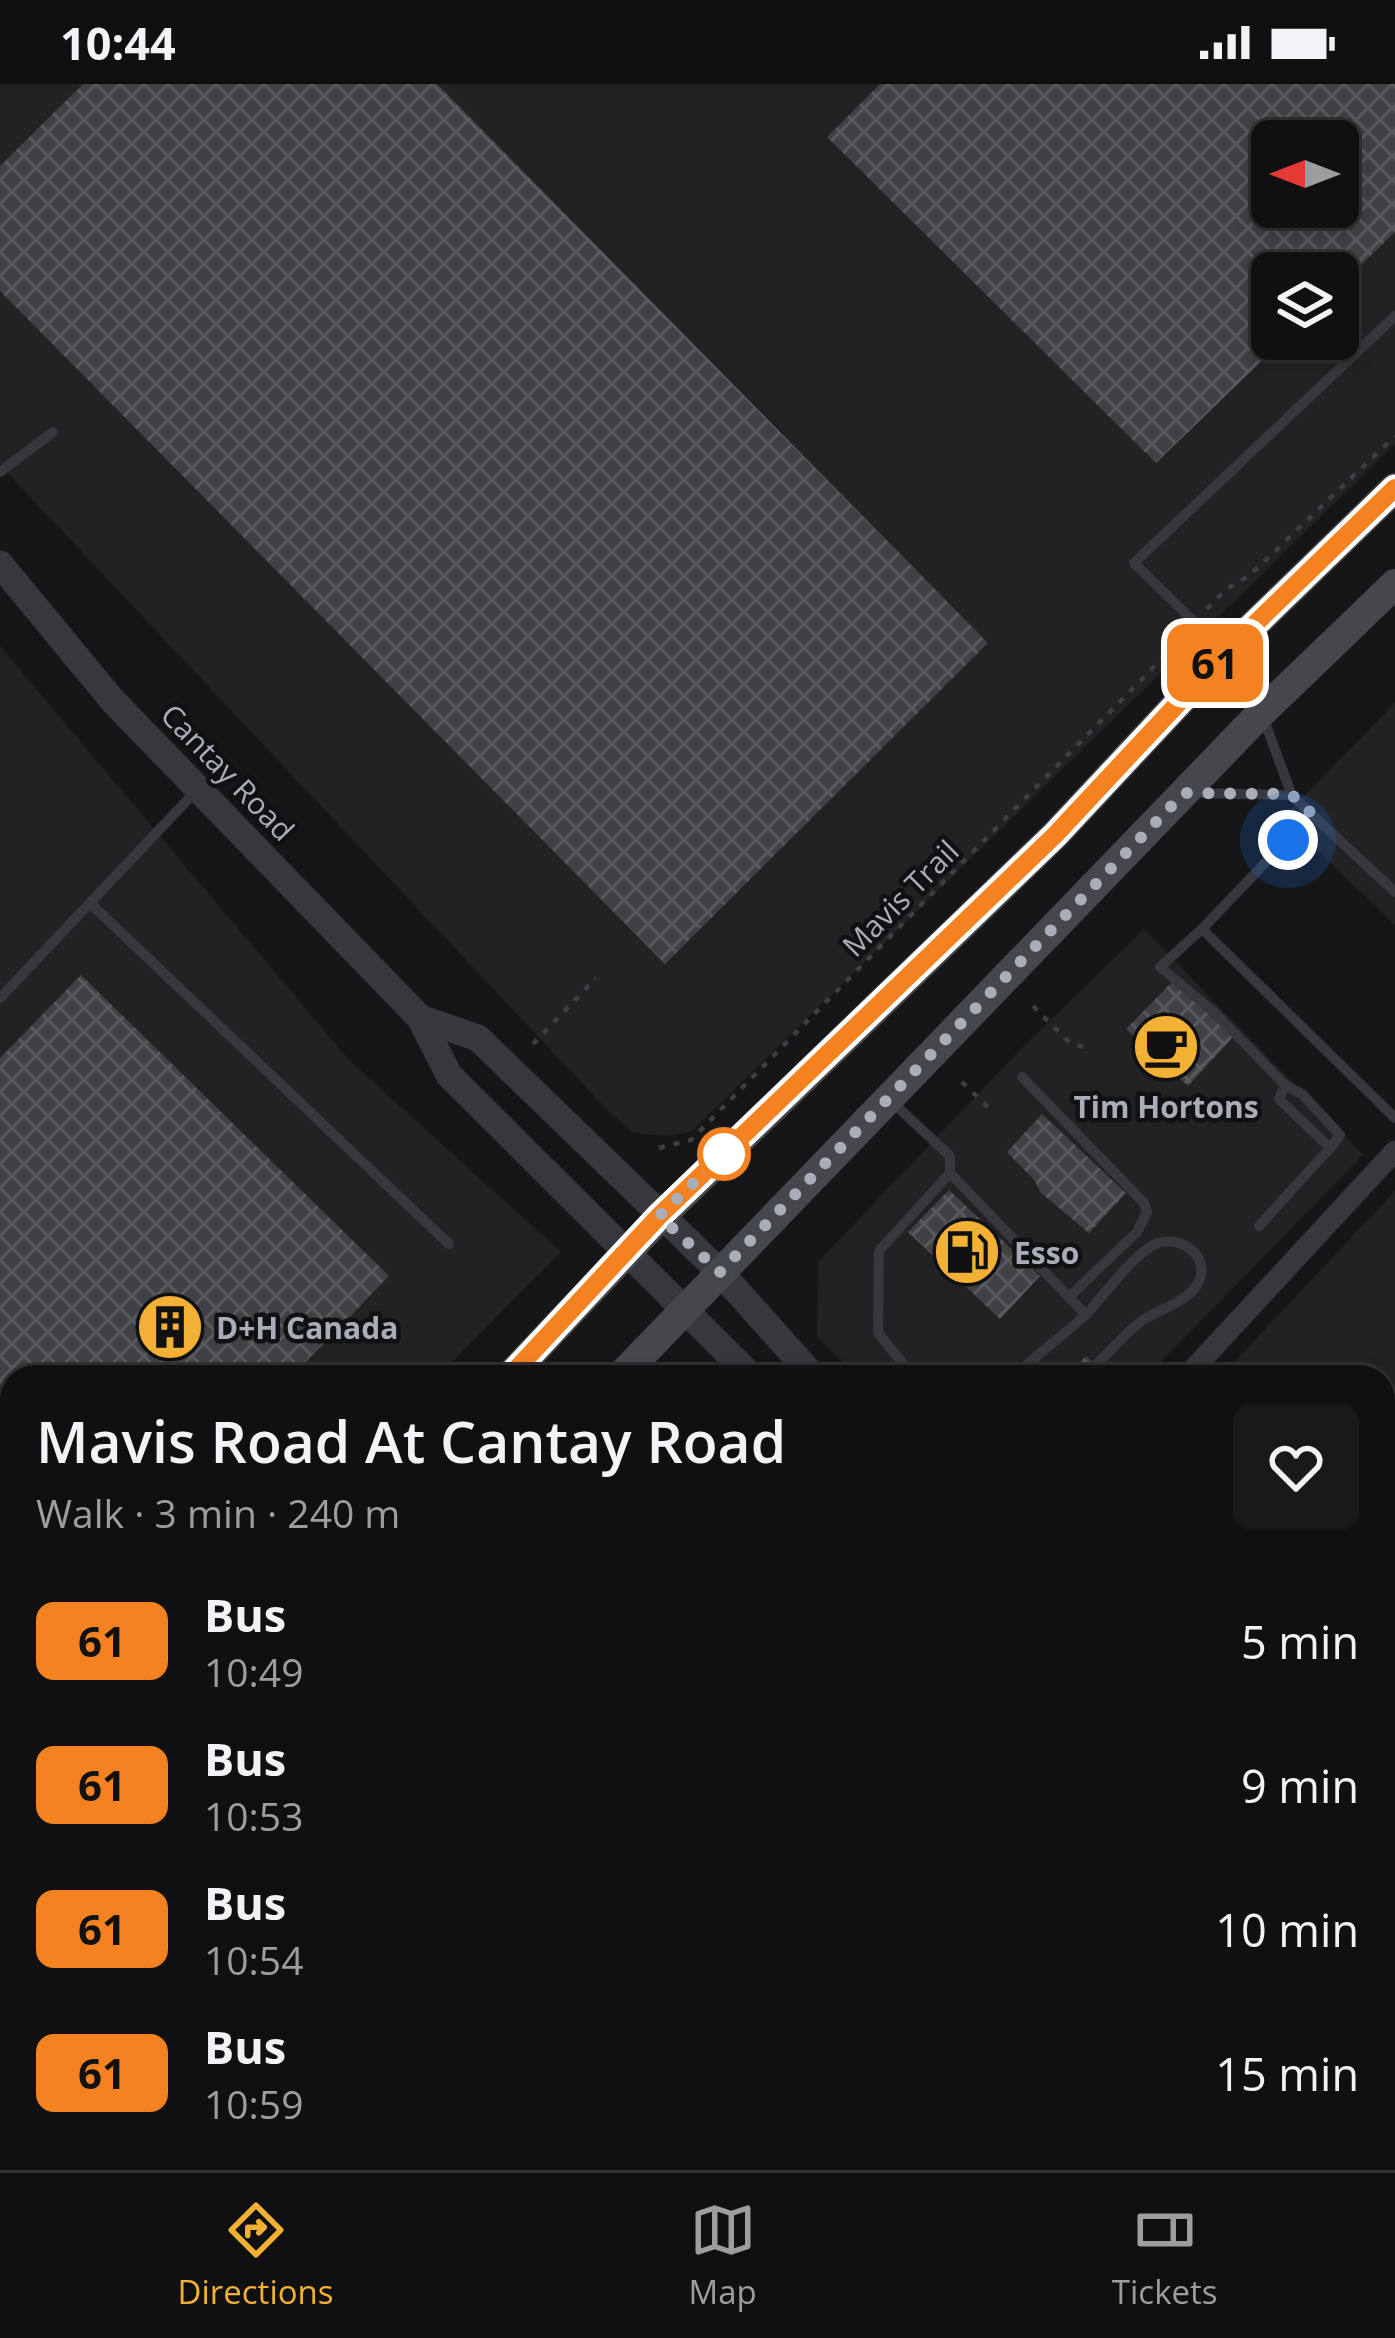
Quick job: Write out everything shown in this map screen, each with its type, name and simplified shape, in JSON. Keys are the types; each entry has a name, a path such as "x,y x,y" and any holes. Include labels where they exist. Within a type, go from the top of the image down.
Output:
{"main road":[{"path":"520,1365 659,1216 1055,835 1226,652 1395,488"},
{"path":"631,1365 1261,713 1395,584"}],"street":[{"name":"Cantay Road","path":"0,564 113,701 420,1018 449,1075 740,1365"},
{"name":"Cantay Road","path":"420,1018 478,1038 720,1272 803,1365"},
{"path":"1197,1365 1395,1151"}],"lane":[{"path":"1226,652 1134,563 1395,316"},
{"path":"0,472 52,432"},
{"path":"1261,713 1291,794 1395,892"},
{"path":"0,998 198,789"},
{"path":"1184,793 1291,794"},
{"path":"1259,1226 1340,1135 1302,1094 1285,1085 1214,1012 1160,967 1312,814"},
{"path":"91,904 448,1244"},
{"path":"1202,929 1395,1118"},
{"path":"1022,1077 1144,1203 1147,1212 1137,1232 1070,1296"},
{"path":"1285,1085 1279,1099 1330,1148"},
{"path":"888,1098 950,1156 950,1174 879,1251 878,1333 904,1365"},
{"path":"950,1174 1086,1315"},
{"path":"1026,1365 1159,1243 1183,1244 1196,1251 1202,1265 1198,1284 1174,1305 1141,1321 1096,1365"}],"path":[{"path":"1225,590 1250,575 1395,436"},
{"name":"Mavis Trail","path":"659,1148 691,1140 1161,663"},
{"path":"533,1044 596,979"},
{"path":"1033,1006 1069,1042 1089,1049"},
{"path":"962,1082 994,1112"}],"shaded area":[{"path":"0,84 1395,84 1395,444 692,1131 670,1136 634,1133 611,1114 0,465"},
{"path":"0,646 349,1060 561,1252 449,1365 0,1365"},
{"path":"1395,703 1395,925 1283,817"},
{"path":"1144,929 1363,1155 1158,1365 846,1365 817,1336 818,1262 1020,1050"},
{"path":"1395,1191 1395,1365 1231,1365"}],"building":[{"path":"83,84 437,84 988,643 665,964 0,291 0,166"},
{"path":"880,84 1395,84 1395,232 1359,267 1359,252 1251,252 1251,360 1262,360 1156,463 827,137"},
{"name":"D+H Canada","path":"81,975 389,1276 303,1365 0,1365 0,1058"},
{"path":"1173,981 1233,1037 1188,1086 1126,1029"},
{"path":"1042,1114 1126,1193 1089,1233 1040,1192 1007,1152"},
{"path":"949,1190 1040,1276 1000,1319 908,1232"}],"bus line":[{"name":"61","path":"520,1365 659,1216 1055,835 1226,652 1395,488"}],"place":[{"name":"Tim Hortons","path":"1166,1047"},
{"name":"Esso","path":"967,1252"},
{"name":"D+H Canada","path":"170,1327"}],"route":[{"path":"724,1154 659,1216 720,1272 1184,793 1291,794 1312,814 1288,840"}]}
